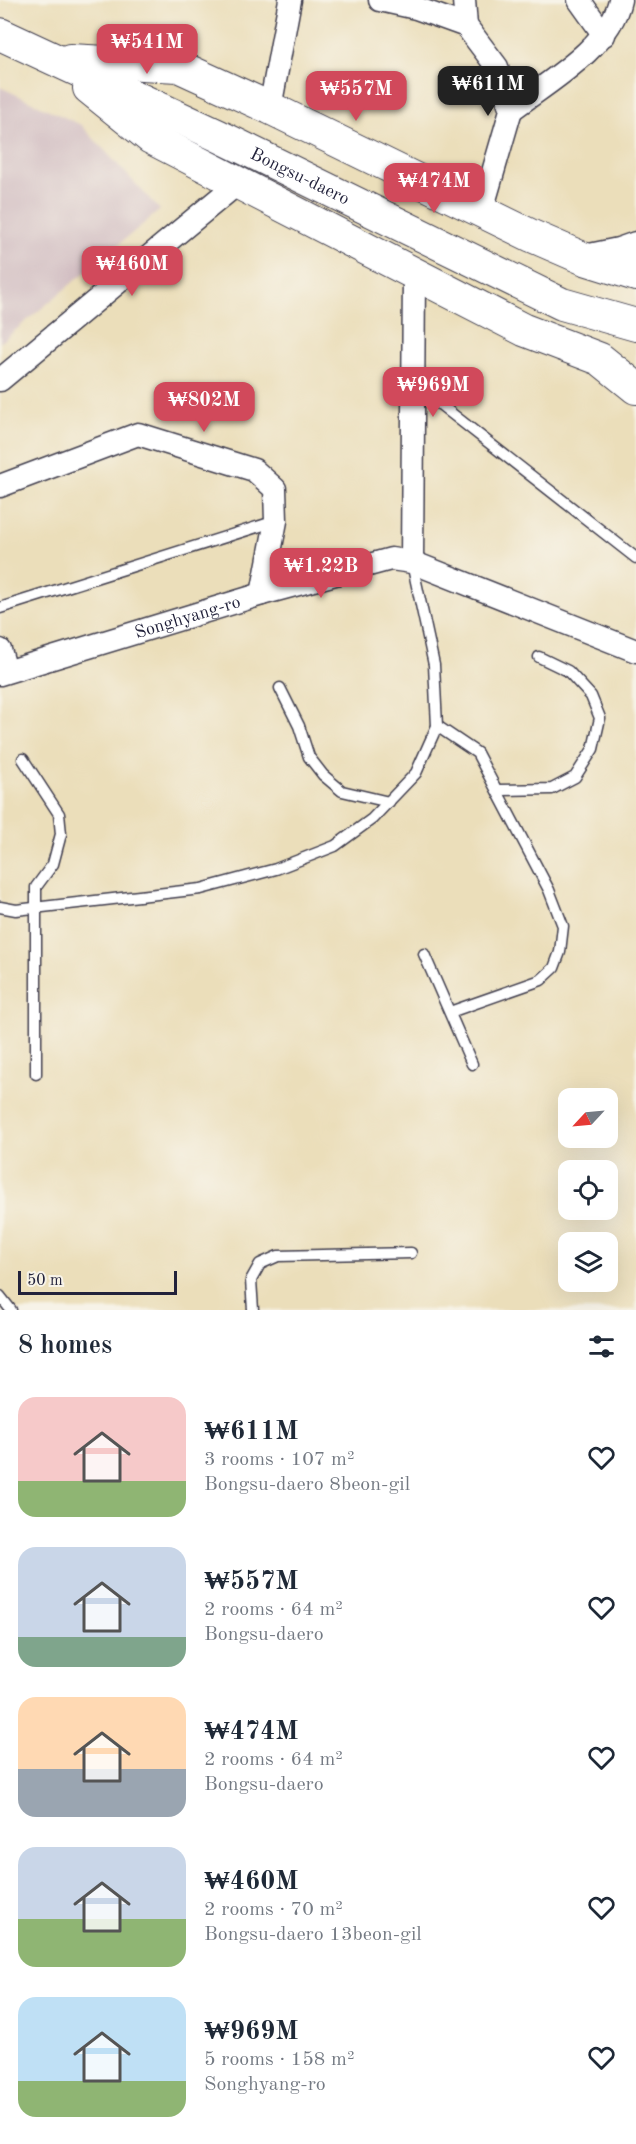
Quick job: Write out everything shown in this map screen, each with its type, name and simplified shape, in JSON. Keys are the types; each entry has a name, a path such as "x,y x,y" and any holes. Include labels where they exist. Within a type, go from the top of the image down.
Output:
{"main road":[{"name":"Bongsu-daero","path":"0,34 219,136 562,304 636,325"},
{"path":"54,59 178,66 270,108 532,236 585,259 636,275"},
{"path":"54,59 151,138 524,330 600,359 636,388"}],"street":[{"path":"270,108 290,0"},
{"path":"380,0 416,8 466,26"},
{"path":"464,0 466,26 496,67 511,110 482,210"},
{"path":"579,0 604,35"},
{"path":"511,110 584,54 604,35 617,15 620,0"},
{"path":"0,380 238,183"},
{"path":"585,259 636,246"},
{"path":"412,562 414,274"},
{"path":"0,486 138,434 254,470 275,489 276,521 262,594"},
{"name":"Songhyang-ro","path":"2,665 391,559 412,562 636,651"}],"lane":[{"path":"413,383 636,558"},
{"path":"0,608 276,521"},
{"path":"0,908 16,910 201,889 276,869 335,846 372,819 416,773 438,726 434,665 412,562"},
{"path":"497,790 552,789 575,777 593,749 600,718 591,696 568,671 540,657"},
{"path":"280,688 299,726 309,757 323,775 342,790 389,802"},
{"path":"438,726 477,753 549,890 563,926 560,952 554,968 541,980 450,1011"},
{"path":"23,759 58,814 61,834 53,864 36,887 36,1074"},
{"path":"424,954 472,1064"},
{"path":"253,1310 251,1280 260,1264 278,1256 411,1253"},
{"path":"0,1296 10,1310"}],"shaded area":[{"path":"0,87 81,125 160,210 0,343"}]}
